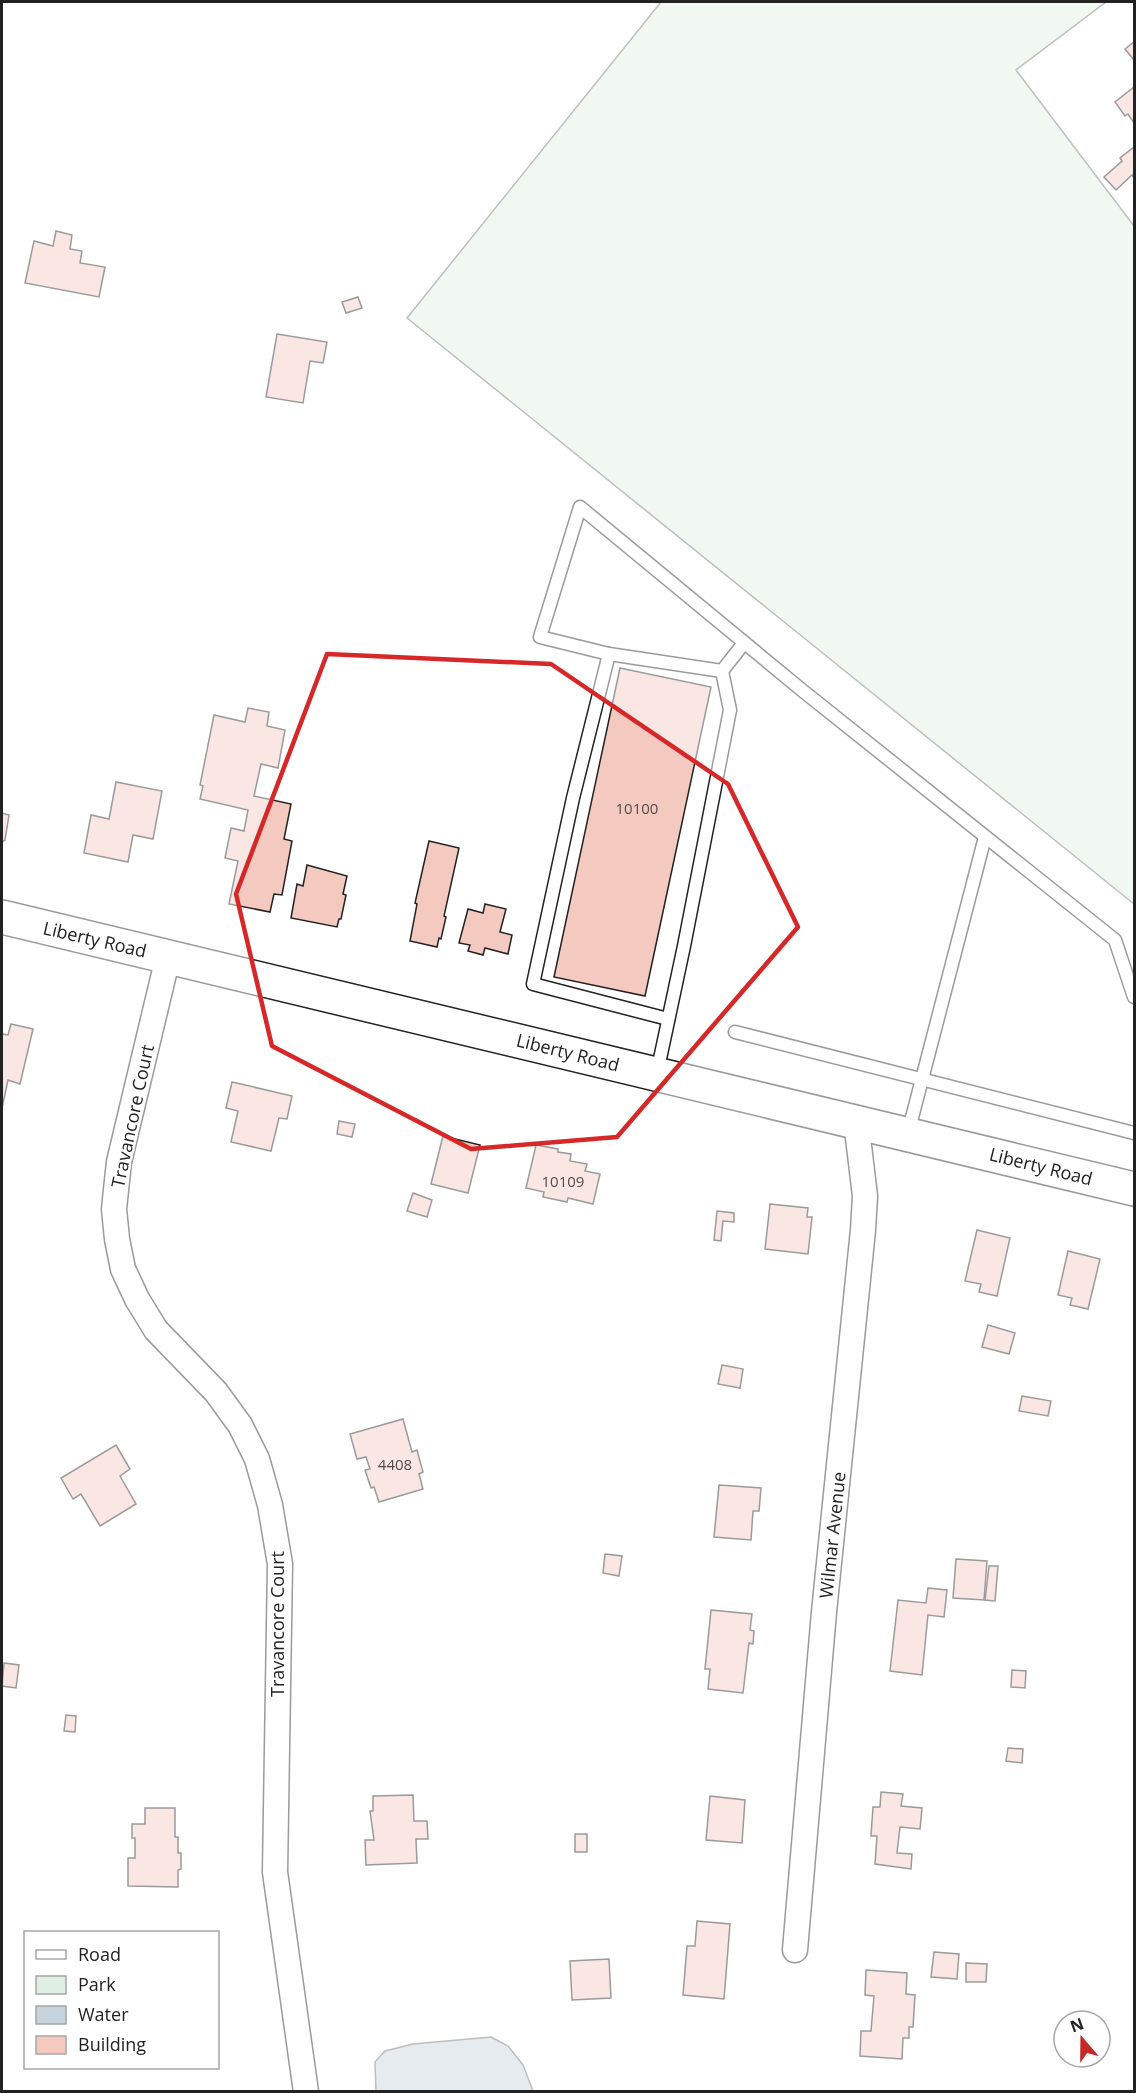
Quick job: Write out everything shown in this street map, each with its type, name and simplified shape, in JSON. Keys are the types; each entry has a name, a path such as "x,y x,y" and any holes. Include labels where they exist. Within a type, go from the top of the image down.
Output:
{"main road":[{"name":"Liberty Road","path":"2,917 1134,1189"}],"street":[{"name":"Travancore Court","path":"168,957 119,1162 114,1209 117,1239 123,1269 137,1299 156,1330 216,1392 240,1425 257,1459 270,1505 280,1564 275,1872 306,2091"},
{"name":"Wilmar Avenue","path":"795,1950 824,1612 863,1230 865,1196 856,1121"}],"lane":[{"path":"722,671 609,654 540,637 580,507 744,643 1114,940 1134,997"},
{"path":"657,1074 730,710 722,671 744,643"},
{"path":"609,654 573,798 533,984 668,1019"},
{"path":"908,1134 985,837"},
{"path":"735,1032 1134,1132"}],"highlighted area":[{"path":"327,654 551,664 728,784 798,927 617,1137 471,1149 272,1046 236,894"}],"green space":[{"path":"661,2 1106,2 1016,70 1134,226 1134,904 407,318"}],"water":[{"path":"491,2037 508,2046 523,2065 533,2091 376,2091 375,2062 385,2051 413,2044"}],"building":[{"path":"1134,42 1134,60 1125,49"},
{"path":"1134,87 1134,123 1128,114 1125,116 1115,102"},
{"path":"1134,147 1134,178 1132,175 1116,190 1104,177 1122,161 1120,158"},
{"path":"56,231 72,235 70,249 82,251 80,263 105,267 99,297 25,283 34,241 53,246"},
{"path":"358,297 362,308 346,313 342,302"},
{"path":"277,334 327,342 323,363 310,361 303,403 266,397"},
{"path":"620,668 711,687 645,996 554,977"},
{"path":"248,708 269,712 267,726 285,730 278,768 261,764 254,796 291,804 284,839 292,841 282,895 274,894 270,912 229,904 238,861 225,858 231,828 244,831 248,810 200,799 203,786 200,785 214,715 245,722"},
{"path":"116,782 162,791 153,839 133,835 128,862 84,853 91,815 109,819"},
{"path":"2,813 9,815 5,840 2,842"},
{"path":"429,841 459,848 444,916 446,917 437,947 410,941 417,904 415,903"},
{"path":"307,865 347,876 343,894 346,895 337,927 291,918 297,884 303,886"},
{"path":"485,904 506,909 500,932 512,935 508,954 485,948 483,955 468,951 470,945 459,943 468,909 483,913"},
{"path":"11,1024 33,1029 20,1084 8,1080 2,1108 2,1034 8,1035"},
{"path":"232,1082 292,1096 287,1119 279,1118 271,1151 231,1142 238,1111 226,1108"},
{"path":"339,1121 355,1124 352,1137 337,1134"},
{"path":"443,1136 480,1145 468,1193 431,1184"},
{"path":"536,1145 571,1154 570,1161 587,1164 585,1171 600,1174 593,1204 568,1198 567,1202 543,1197 544,1192 526,1188"},
{"path":"413,1193 432,1200 427,1217 407,1211"},
{"path":"770,1204 808,1208 807,1217 812,1217 808,1254 765,1249"},
{"path":"717,1211 734,1213 734,1222 723,1221 721,1241 714,1240"},
{"path":"977,1230 1010,1238 997,1296 979,1292 981,1284 965,1281"},
{"path":"1068,1251 1100,1259 1088,1309 1070,1305 1072,1298 1058,1295"},
{"path":"988,1325 1015,1333 1009,1354 982,1347"},
{"path":"722,1365 743,1369 740,1388 718,1384"},
{"path":"1022,1396 1051,1401 1048,1416 1019,1411"},
{"path":"403,1419 412,1452 417,1450 423,1472 419,1474 423,1489 379,1502 365,1470 370,1469 366,1457 357,1459 350,1434"},
{"path":"116,1445 130,1469 120,1476 136,1504 100,1526 81,1494 73,1499 61,1478"},
{"path":"719,1485 761,1488 759,1511 753,1511 751,1540 714,1537"},
{"path":"605,1554 622,1556 619,1576 603,1573"},
{"path":"956,1559 987,1561 984,1600 953,1598"},
{"path":"989,1566 998,1566 995,1601 985,1600"},
{"path":"928,1588 947,1590 944,1617 928,1615 922,1675 890,1671 898,1600 926,1603"},
{"path":"711,1610 752,1614 750,1630 754,1631 753,1644 749,1643 743,1693 708,1689 710,1669 705,1669"},
{"path":"4,1663 19,1665 16,1688 2,1686"},
{"path":"1012,1670 1026,1671 1025,1688 1011,1687"},
{"path":"66,1715 76,1716 75,1732 64,1731"},
{"path":"1008,1748 1023,1749 1022,1763 1006,1761"},
{"path":"881,1792 903,1794 901,1806 922,1808 920,1829 900,1827 897,1853 912,1854 911,1869 875,1864 877,1836 871,1836 873,1807 880,1807"},
{"path":"413,1795 414,1821 427,1821 428,1839 416,1839 417,1863 366,1865 365,1840 374,1840 370,1811 373,1811 373,1796"},
{"path":"710,1796 745,1800 742,1843 706,1840"},
{"path":"145,1808 175,1808 175,1837 178,1837 178,1853 181,1853 178,1887 128,1886 128,1858 135,1858 132,1824 145,1824"},
{"path":"575,1834 587,1834 587,1852 575,1852"},
{"path":"697,1921 730,1924 724,1999 683,1995 687,1946 695,1946"},
{"path":"934,1952 959,1954 957,1979 931,1977"},
{"path":"609,1959 611,1998 572,2000 570,1961"},
{"path":"966,1963 987,1964 986,1982 966,1982"},
{"path":"866,1970 907,1973 906,1994 915,1995 913,2027 909,2027 909,2038 903,2038 902,2059 860,2056 861,2031 871,2031 874,1996 865,1995"}]}
